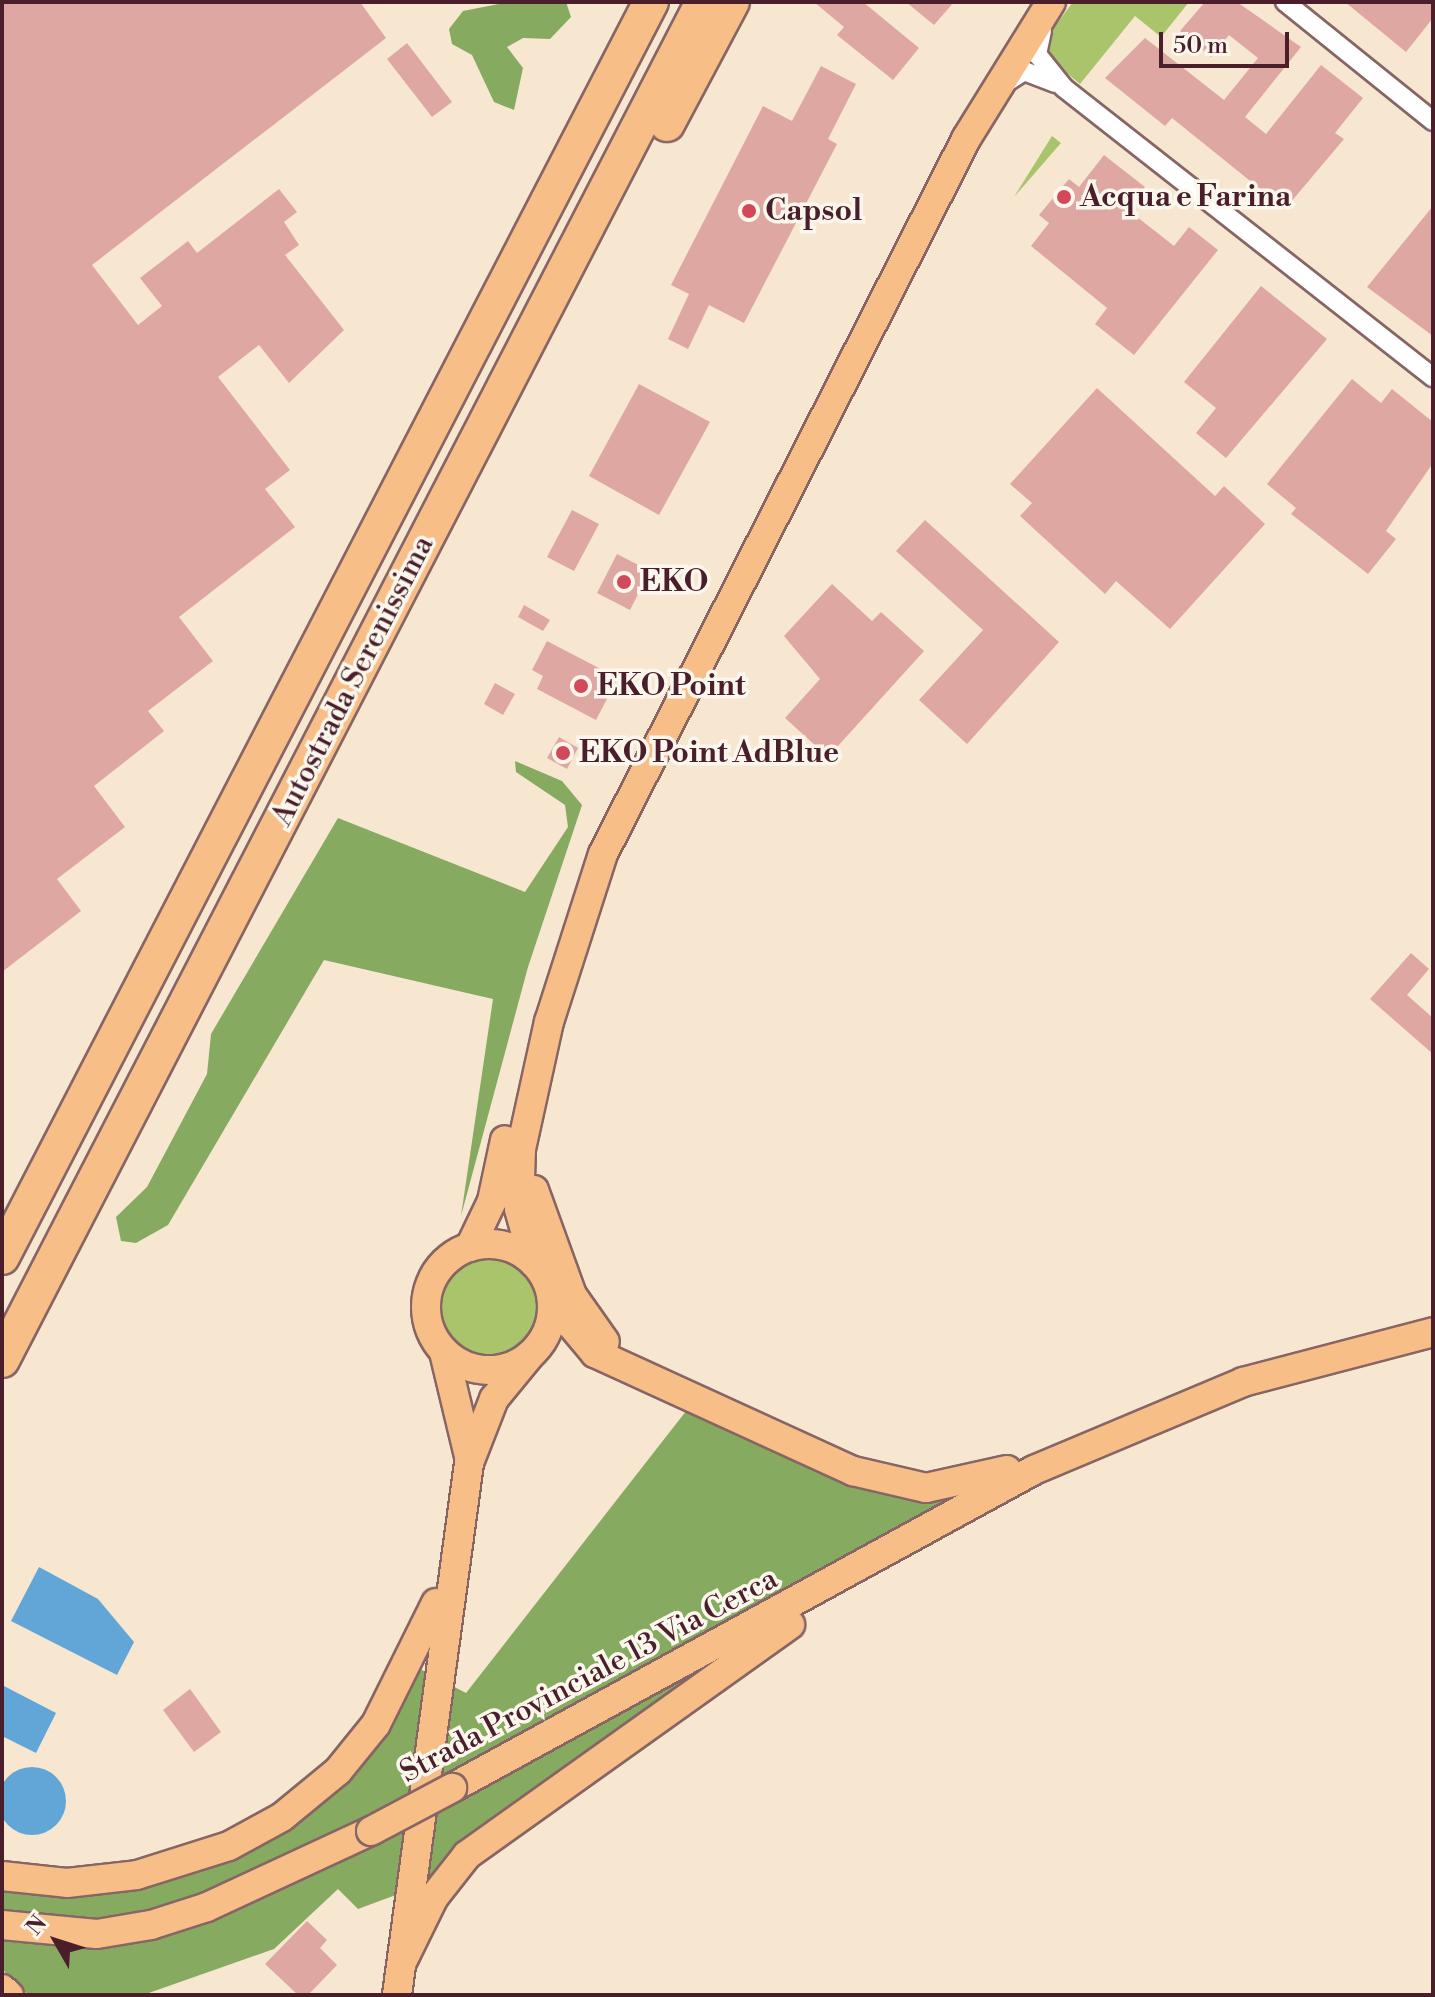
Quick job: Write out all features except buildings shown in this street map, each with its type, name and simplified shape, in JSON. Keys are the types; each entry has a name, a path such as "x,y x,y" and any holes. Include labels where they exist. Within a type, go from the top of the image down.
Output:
{"highway":[{"name":"Autostrada Serenissima","path":"2,1257 651,2"},
{"name":"Autostrada Serenissima","path":"2,1360 703,2"},
{"path":"578,247 655,145 732,2"},
{"path":"2,1215 60,1146"}],"main road":[{"path":"469,1463 444,1352 429,1327 427,1295 444,1264 470,1247 492,1201 556,936 602,816 967,100 1026,2"},
{"path":"1051,2 966,139 628,798 582,909 549,1022 518,1172 534,1263 552,1302 589,1349 853,1471 926,1488 983,1481 1117,1417 1178,1406"},
{"path":"549,1022 533,1143 541,1223 592,1328 693,1398"},
{"path":"470,1247 503,1246 534,1263"},
{"path":"397,1995 452,1557 469,1463 494,1399 548,1330 552,1302"},
{"path":"402,1962 439,1890 473,1850 738,1660 979,1502 1178,1406 1335,1354 1433,1332"},
{"path":"444,1352 487,1370 530,1355"},
{"name":"Strada Provinciale 13 Via Cerca","path":"2,1925 97,1934 184,1917 227,1899 371,1831 979,1502"},
{"path":"2,1876 77,1882 151,1872 229,1846 299,1805 349,1760 392,1702 452,1557"},
{"name":"Strada Provinciale 13 Via Cerca","path":"2,1910 98,1921 227,1899"},
{"path":"2,1989 9,1995"}],"street":[{"path":"1060,2 1037,54 1064,88 1433,377"},
{"path":"1285,2 1433,121"},
{"path":"966,139 1017,73 1064,88"}],"green space":[{"path":"509,2 566,2 571,17 550,39 523,38 507,47 523,68 514,110 494,102 472,55 452,44 449,29 463,11"},
{"path":"1073,2 1189,2 1161,37 1135,16 1080,84 1047,57 1049,34"},
{"path":"1052,136 1061,143 1014,197"},
{"path":"515,761 562,781 582,805 528,967 461,1216 493,999 324,960 168,1225 136,1243 121,1241 116,1217 147,1187 207,1074 211,1034 338,818 525,892 568,827 565,805 516,772"},
{"path":"487,1255 507,1259 523,1270 534,1286 538,1306 534,1326 523,1342 507,1353 487,1357 467,1353 451,1342 440,1326 436,1306 440,1286 451,1270 467,1259"},
{"path":"690,1406 961,1494 459,1851 428,1883 358,1909 338,1889 274,1949 143,1995 28,1995 2,1969 2,1886 244,1848 418,1668 466,1693"}],"water":[{"path":"39,1567 98,1599 134,1642 117,1675 11,1621"},
{"path":"2,1685 56,1713 36,1753 2,1736"},
{"path":"32,1767 56,1777 66,1801 56,1825 32,1835 8,1825 -2,1801 8,1777"}],"place":[{"name":"Acqua e Farina","path":"1064,197"},
{"name":"Capsol","path":"749,211"},
{"name":"EKO","path":"624,582"},
{"name":"EKO Point","path":"581,686"},
{"name":"EKO Point AdBlue","path":"563,753"}]}
